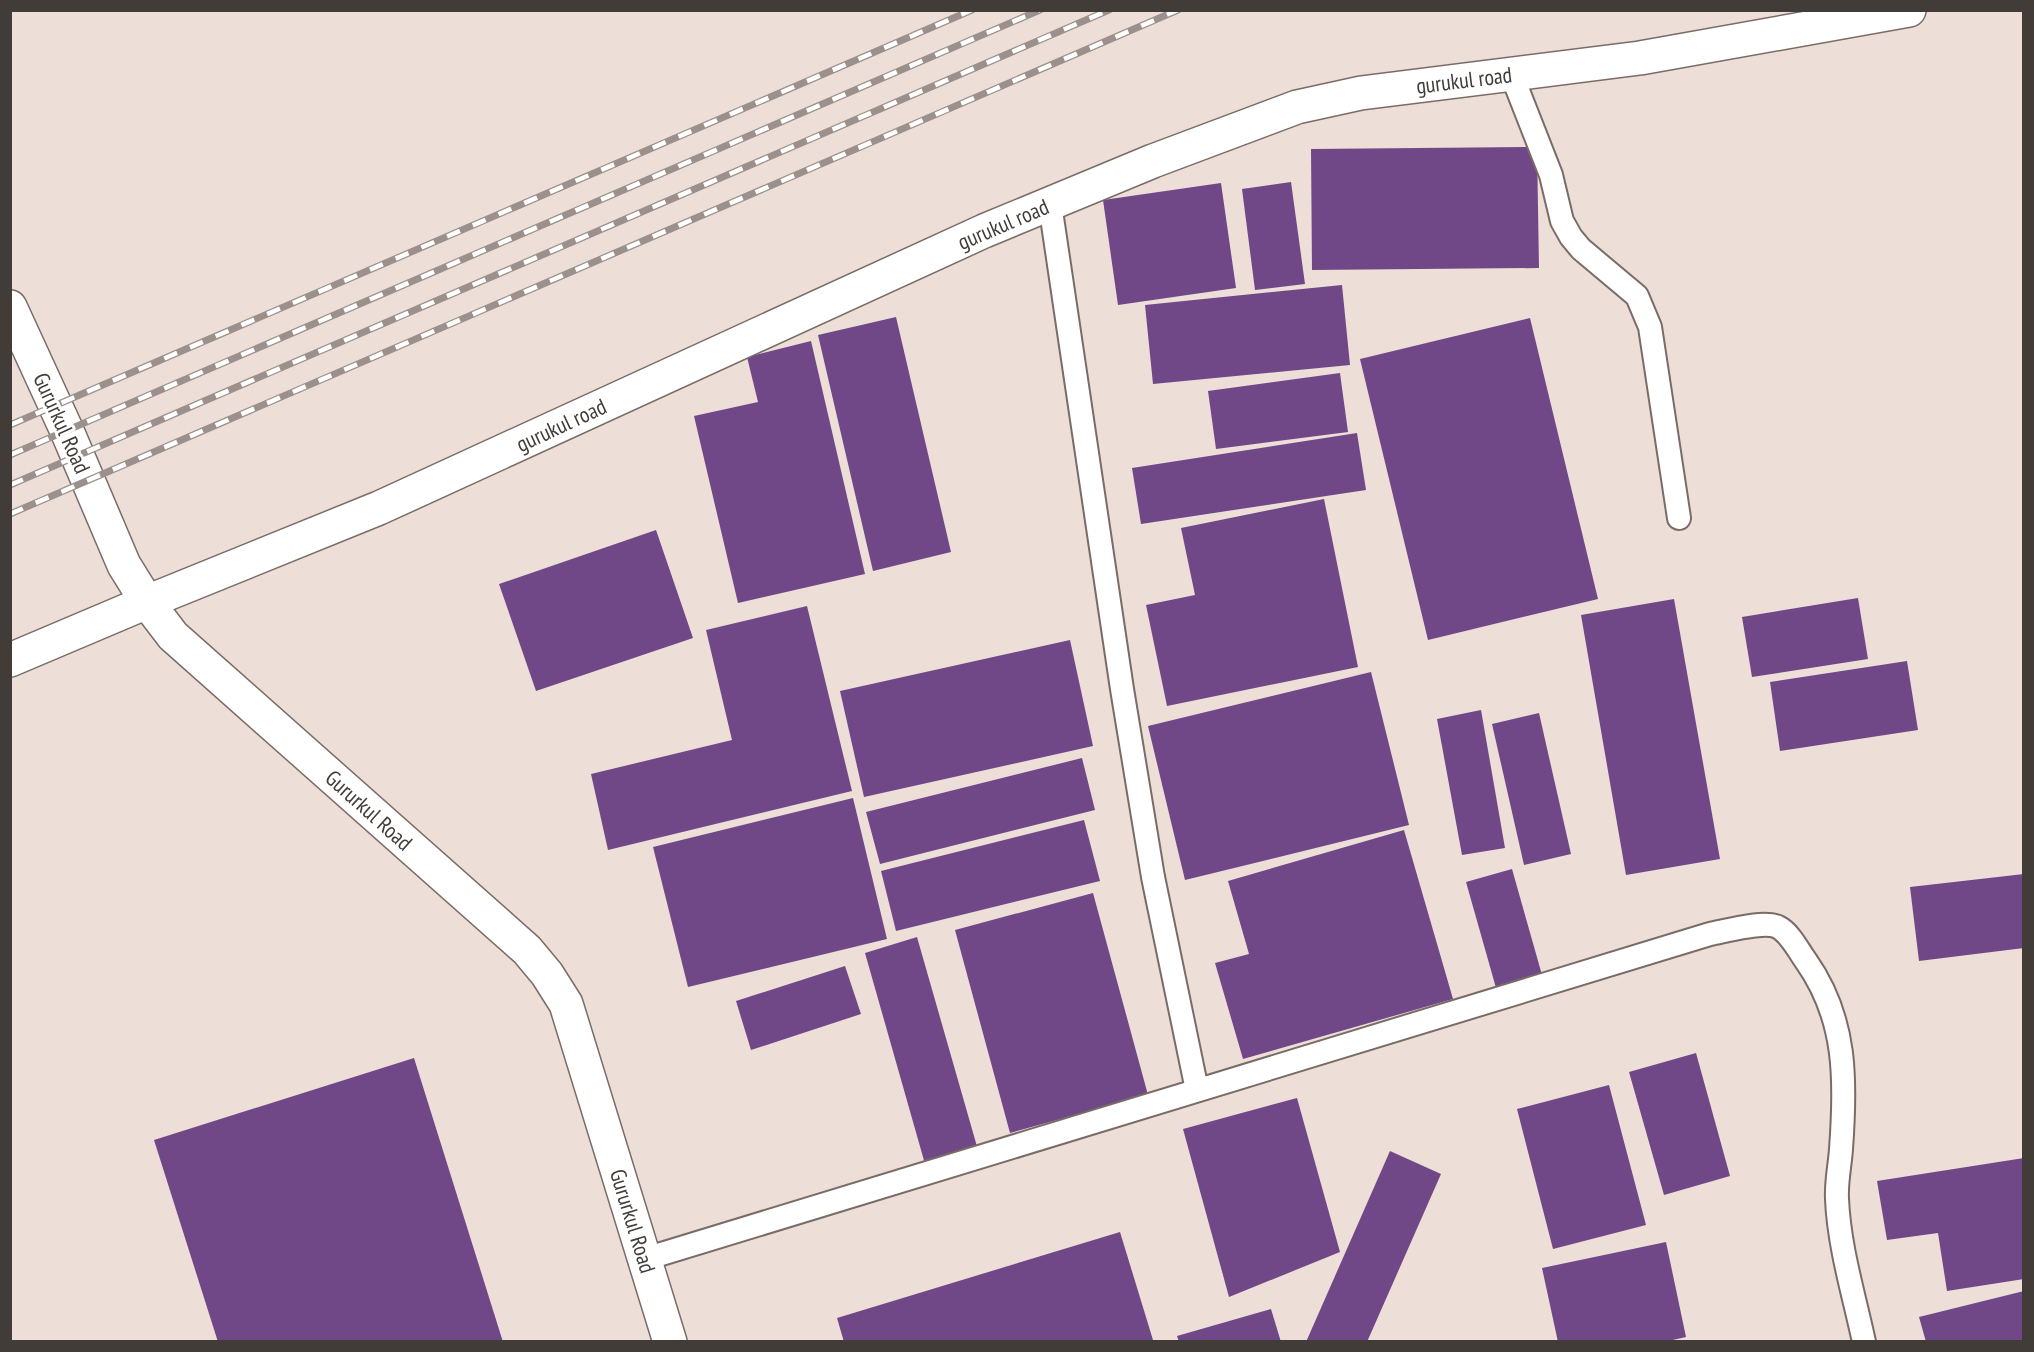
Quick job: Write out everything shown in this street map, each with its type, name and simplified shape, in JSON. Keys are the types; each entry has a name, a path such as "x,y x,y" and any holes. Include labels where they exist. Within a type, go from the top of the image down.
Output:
{"street":[{"name":"gurukul road","path":"10,660 379,508 973,236 1153,161 1297,107 1361,93 1640,58 1909,10"},
{"name":"Gururkul Road","path":"12,317 67,431 124,565 147,602 173,636 527,950 547,974 566,1004 670,1341"}],"lane":[{"path":"1511,73 1551,175 1562,220 1571,237 1581,249 1637,296 1644,311 1650,327 1679,518"},
{"path":"1050,204 1151,865 1197,1090"},
{"path":"645,1259 1710,934 1758,925 1776,926 1788,935 1814,973 1834,1018 1841,1043 1844,1083 1837,1197 1841,1236 1864,1341"}],"building":[{"path":"1537,147 1539,268 1312,270 1311,149"},
{"path":"1291,182 1305,284 1255,290 1242,189"},
{"path":"1221,183 1236,288 1118,305 1103,200"},
{"path":"1342,285 1350,365 1153,384 1145,305"},
{"path":"896,317 951,552 873,571 818,335"},
{"path":"1530,318 1598,599 1428,640 1360,359"},
{"path":"811,341 865,574 738,603 694,416 758,402 747,357"},
{"path":"1340,373 1348,432 1216,449 1208,391"},
{"path":"1357,433 1366,490 1141,524 1132,468"},
{"path":"1324,499 1358,667 1167,706 1146,605 1195,595 1181,528"},
{"path":"656,530 693,638 536,691 499,584"},
{"path":"1858,598 1868,659 1752,677 1742,617"},
{"path":"1674,599 1720,859 1626,875 1581,615"},
{"path":"807,606 852,791 608,850 591,774 732,740 706,630"},
{"path":"1070,640 1093,746 864,797 840,691"},
{"path":"1907,661 1918,730 1780,751 1770,682"},
{"path":"1371,672 1409,825 1185,880 1148,726"},
{"path":"1481,710 1505,848 1462,855 1437,719"},
{"path":"1539,713 1571,854 1524,865 1492,724"},
{"path":"1082,758 1095,810 880,864 866,812"},
{"path":"853,798 887,939 688,987 653,847"},
{"path":"1084,820 1100,881 896,931 881,871"},
{"path":"1404,830 1453,999 1243,1059 1215,963 1249,954 1228,881"},
{"path":"1512,869 1544,982 1498,995 1466,882"},
{"path":"2024,874 2024,948 1919,961 1910,887"},
{"path":"1093,893 1148,1095 1010,1133 955,930"},
{"path":"917,937 978,1150 925,1164 865,953"},
{"path":"845,966 861,1014 751,1050 736,1001"},
{"path":"1696,1053 1730,1176 1664,1195 1629,1072"},
{"path":"414,1058 503,1342 218,1342 154,1140"},
{"path":"1609,1085 1646,1225 1553,1249 1517,1109"},
{"path":"1297,1098 1340,1252 1229,1297 1183,1129"},
{"path":"1390,1151 1441,1174 1367,1342 1306,1342"},
{"path":"2024,1158 2024,1279 1947,1291 1938,1233 1887,1240 1877,1181"},
{"path":"1120,1232 1153,1340 1148,1342 844,1342 837,1318"},
{"path":"1666,1242 1686,1337 1664,1342 1558,1342 1542,1268"},
{"path":"2024,1291 2024,1342 1926,1342 1919,1317"},
{"path":"1271,1309 1281,1342 1179,1342 1177,1336"}],"railway":[{"path":"10,425 972,10"},
{"path":"10,455 1040,10"},
{"path":"10,485 1109,10"},
{"path":"10,514 1178,10"}]}
